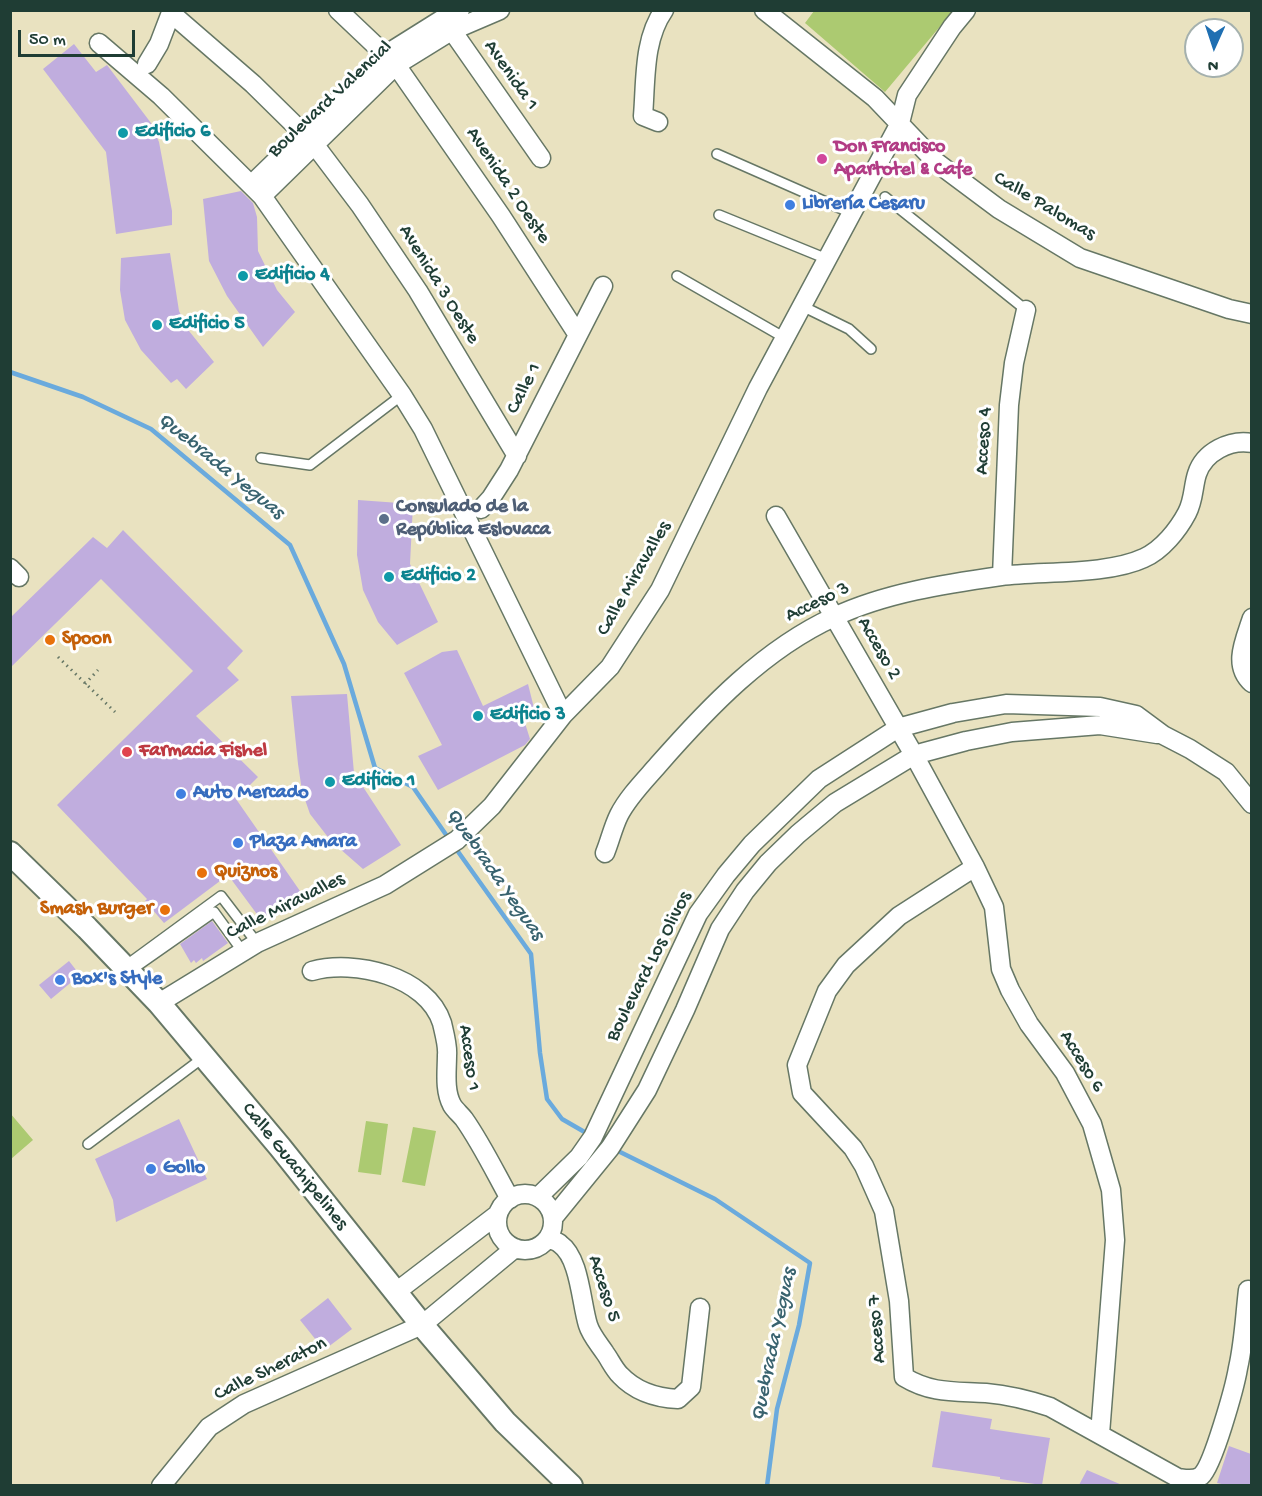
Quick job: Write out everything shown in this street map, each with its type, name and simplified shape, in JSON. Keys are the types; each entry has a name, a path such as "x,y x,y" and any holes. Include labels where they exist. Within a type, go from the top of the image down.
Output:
{"street":[{"name":"Avenida 2 Oeste","path":"338,10 390,60 501,216 578,334"},
{"name":"Boulevard Valencial","path":"256,190 390,60 452,20 500,10"},
{"path":"658,122 643,116 650,37 664,10"},
{"name":"Calle Palomas","path":"764,10 875,98 936,162 999,208 1080,258 1229,309 1251,314"},
{"name":"Calle Miravalles","path":"159,1003 250,947 385,885 450,844 492,806 563,715 610,667 660,590 758,388 900,123 907,94 966,10"},
{"path":"147,64 159,44 171,12"},
{"name":"Avenida 3 Oeste","path":"171,12 253,84 309,138 360,205 418,291 517,456"},
{"name":"Avenida 1","path":"452,20 541,158"},
{"path":"99,43 161,96 256,190 402,395 423,429 563,715"},
{"name":"Calle 1","path":"481,509 501,484 517,456 603,286"},
{"name":"Acceso 4","path":"1002,576 1010,405 1014,363 1026,309"},
{"name":"Acceso 3","path":"605,853 620,814 638,788 710,708 795,638 834,617 865,605 929,588 1002,576 1124,565 1146,558 1172,536 1188,512 1202,463 1218,449 1231,442 1251,443"},
{"name":"Acceso 2","path":"776,516 906,742"},
{"path":"1251,618 1240,663 1245,676 1251,683"},
{"name":"Boulevard Los Olivos","path":"553,1218 610,1148 647,1090 706,964 720,928 745,891 768,863 798,834 906,742 953,712 1006,704 1100,707 1136,715 1163,735 1226,772 1251,804"},
{"name":"Boulevard Los Olivos","path":"538,1197 579,1157 593,1137 698,914 752,844 819,779 906,742 1100,725 1163,735"},
{"name":"Acceso 6","path":"906,742 975,867 994,907 1002,969 1016,1004 1060,1066 1076,1093 1092,1124 1106,1167 1111,1190 1115,1240 1100,1434"},
{"name":"Calle Guachipelines","path":"10,853 159,1003 280,1147 422,1325 505,1422 571,1485"},
{"name":"Acceso 7","path":"975,867 899,916 846,966 826,991 797,1065 802,1093 853,1148 864,1166 884,1211 899,1301 904,1377 920,1387 941,1391 1030,1400 1050,1407 1178,1478 1199,1477 1206,1470 1213,1453 1238,1368 1248,1290"},
{"path":"684,946 706,964"},
{"name":"Acceso 1","path":"312,971 335,966 362,968 385,973 420,993 441,1022 448,1053 446,1071 452,1105 464,1118 510,1199"},
{"path":"524,1194 538,1197 545,1203 553,1218 548,1238 539,1246 527,1249 515,1248 500,1233 497,1223 498,1214 510,1199 524,1194"},
{"path":"396,1292 498,1214"},
{"name":"Acceso 5","path":"548,1238 562,1244 572,1262 588,1325 594,1338 620,1375 642,1390 662,1398 678,1399 691,1387 700,1308"},
{"path":"422,1325 515,1248"},
{"name":"Calle Sheraton","path":"171,1482 208,1427 244,1404 422,1325"}],"lane":[{"path":"717,154 851,213"},
{"path":"885,197 1026,309"},
{"path":"719,215 827,259"},
{"path":"677,276 785,338"},
{"path":"802,306 849,329 871,349"},
{"path":"261,458 310,465 402,395"},
{"path":"126,970 221,896 250,947"},
{"path":"126,970 214,912 250,947"},
{"path":"88,1144 204,1057"}],"path":[{"path":"58,657 115,712"},
{"path":"85,684 98,670"}],"green space":[{"path":"814,11 953,11 885,92 805,23"},
{"path":"10,1113 33,1140 11,1159 10,1159"},
{"path":"366,1121 388,1124 381,1175 358,1172"},
{"path":"413,1127 436,1131 425,1186 402,1182"}],"building":[{"name":"Edificio 6","path":"74,44 96,72 107,65 151,123 159,142 172,211 172,225 116,234 106,152 43,69"},
{"name":"Edificio 4","path":"241,191 253,203 257,217 258,251 277,290 295,312 263,347 227,296 209,261 203,199"},
{"name":"Edificio 5","path":"170,253 179,311 189,331 214,362 186,389 177,379 171,383 141,350 125,320 120,290 121,258"},
{"name":"Edificio 2","path":"358,500 413,504 410,564 438,622 397,645 378,622 363,590 357,555"},
{"path":"123,530 243,651 227,668 239,680 196,716 258,777 236,799 300,891 262,921 228,875 164,923 145,901 147,899 57,805 193,671 101,579 10,668 10,618 93,537 107,548"},
{"name":"Edificio 3","path":"457,650 483,706 528,684 535,712 524,720 530,739 525,745 438,790 418,756 442,745 404,673 442,652"},
{"name":"Edificio 1","path":"347,694 354,773 401,845 363,869 331,841 310,814 302,791 291,696"},
{"path":"212,921 228,943 203,961 202,958 196,963 194,960 191,963 180,944"},
{"name":"Box's Style","path":"69,961 80,975 51,999 39,985"},
{"name":"Gollo","path":"179,1119 207,1179 116,1222 113,1200 95,1159"},
{"path":"328,1298 352,1329 324,1350 300,1320"},
{"path":"941,1411 992,1419 990,1429 1050,1438 1042,1485 932,1467"},
{"path":"1229,1446 1251,1454 1251,1485 1217,1483"},
{"path":"1087,1470 1122,1485 1079,1485"}],"waterway":[{"name":"Quebrada Yeguas","path":"10,372 83,397 151,429 290,545 344,664 375,768 413,787 449,839"},
{"name":"Quebrada Yeguas","path":"454,846 531,954 540,1053 547,1099 562,1119 588,1134"},
{"name":"Quebrada Yeguas","path":"614,1149 715,1199 810,1263 799,1325 777,1409 767,1486"}],"place":[{"name":"Edificio 6","path":"123,133"},
{"name":"Don Francisco Apartotel & Cafe","path":"822,159"},
{"name":"Librería Cesaru","path":"790,205"},
{"name":"Edificio 4","path":"243,276"},
{"name":"Edificio 5","path":"157,325"},
{"name":"Consulado de la República Eslovaca","path":"384,519"},
{"name":"Edificio 2","path":"389,577"},
{"name":"Spoon","path":"50,640"},
{"name":"Edificio 3","path":"478,716"},
{"name":"Farmacia Fishel","path":"127,752"},
{"name":"Edificio 1","path":"330,782"},
{"name":"Auto Mercado","path":"181,794"},
{"name":"Plaza Amara","path":"238,843"},
{"name":"Quiznos","path":"202,873"},
{"name":"Smash Burger","path":"165,910"},
{"name":"Box's Style","path":"60,980"},
{"name":"Gollo","path":"151,1169"}]}
